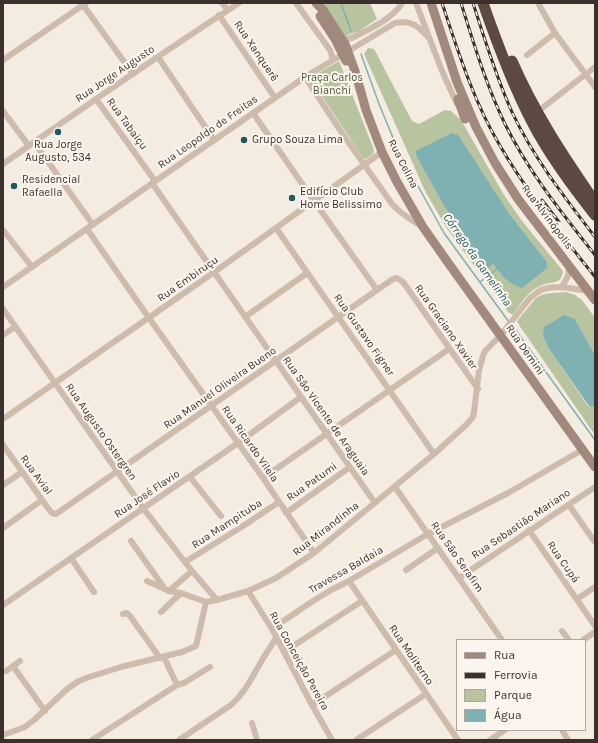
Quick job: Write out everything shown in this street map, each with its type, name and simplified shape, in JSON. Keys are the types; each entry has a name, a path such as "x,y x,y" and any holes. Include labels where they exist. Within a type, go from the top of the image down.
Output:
{"highway":[{"path":"484,3 490,23 511,77 532,122 554,158 595,215"},
{"path":"490,3 514,66 537,112 566,161 595,202"}],"street":[{"path":"222,3 228,10"},
{"name":"Rua Jorge Augusto","path":"3,164 96,99 239,3"},
{"path":"296,3 330,50 332,60"},
{"name":"Rua Celina","path":"315,3 323,10 340,36 345,53"},
{"name":"Rua Celina","path":"315,3 319,14 355,71 366,110 382,152 397,182 423,227"},
{"path":"340,36 346,39 352,38 387,18 396,11 402,3"},
{"name":"Rua Alvinópolis","path":"416,3 450,91 466,119 485,144"},
{"path":"428,3 439,46 466,119"},
{"name":"Rua Alvinópolis","path":"431,3 457,82 495,163 518,199 595,300"},
{"path":"538,3 555,33 595,87"},
{"path":"3,60 84,4 133,74"},
{"name":"Rua Xanquerê","path":"220,15 275,98"},
{"name":"Rua Leopoldo de Freitas","path":"3,287 305,77 395,23 407,22 415,24 430,38"},
{"path":"527,55 555,33"},
{"path":"158,57 214,140"},
{"path":"537,112 595,67"},
{"name":"Rua Demini","path":"305,77 392,204 399,212 423,227 595,467"},
{"name":"Rua Tabaiçu","path":"96,99 154,182"},
{"path":"3,111 31,144 93,224"},
{"path":"253,113 377,290"},
{"name":"Rua Embiruçu","path":"3,419 213,273 382,152"},
{"name":"Rua São Vicente de Araguaia","path":"154,182 213,273 375,503"},
{"name":"Rua Gustavo Figner","path":"276,228 434,454"},
{"name":"Rua Ricardo Vilela","path":"87,229 263,478 314,553"},
{"path":"3,230 32,267"},
{"path":"562,287 566,280 569,267"},
{"path":"245,317 307,273"},
{"name":"Rua Manuel Oliveira Bueno","path":"54,514 58,513 377,290 393,279 397,278"},
{"name":"Rua Graciano Xavier","path":"397,278 403,282 478,389"},
{"name":"Rua Mirandinha","path":"206,602 248,591 276,578 314,553 395,487 466,425 473,417 478,389 479,370 485,351 500,336 530,298 540,290 546,288 562,287 588,291"},
{"name":"Rua Augusto Ostergren","path":"3,309 143,508 192,571 217,600"},
{"path":"3,335 15,326"},
{"path":"263,478 449,349"},
{"name":"Rua José Flavio","path":"3,605 190,477 301,397"},
{"name":"Rua Avial","path":"3,445 50,511 54,514"},
{"name":"Travessa Baldaia","path":"276,626 331,590 349,581 428,534 508,493 582,450"},
{"name":"Rua Patumi","path":"286,513 350,467"},
{"path":"3,485 22,472"},
{"path":"190,477 221,516"},
{"name":"Rua São Serafim","path":"395,487 501,639"},
{"name":"Rua Sebastião Mariano","path":"459,578 595,487"},
{"path":"3,528 42,500"},
{"name":"Rua Mampituba","path":"185,562 279,502"},
{"path":"569,505 594,541"},
{"name":"Rua Cupá","path":"529,530 594,622"},
{"path":"131,541 167,590"},
{"path":"406,570 438,548"},
{"path":"71,558 94,592"},
{"path":"167,590 192,571"},
{"path":"3,735 25,726 34,720 66,690 86,678 121,667 182,652 196,646 206,602 167,590 147,581"},
{"name":"Rua Moliterno","path":"349,581 458,740"},
{"path":"577,599 595,587"},
{"name":"Rua Conceição Pereira","path":"248,591 284,652 332,740"},
{"path":"161,612 181,594"},
{"path":"284,652 362,601"},
{"path":"123,614 127,613 130,616 162,657 177,685"},
{"path":"562,631 568,639"},
{"path":"584,639 595,632"},
{"path":"179,740 239,698 276,638"},
{"path":"312,705 396,650"},
{"path":"6,671 20,661"},
{"path":"13,666 45,711"},
{"path":"92,740 177,685 184,684 210,667"},
{"path":"356,740 426,694"},
{"path":"252,723 258,740"},
{"path":"490,740 503,731"},
{"path":"563,731 568,740"}],"green space":[{"path":"320,3 370,3 377,19 359,31 345,36"},
{"path":"368,48 374,49 412,121 419,124 445,110 451,111 461,120 504,195 522,221 563,271 559,280 542,285 530,292 513,315 508,312 448,230 426,193 364,54","holes":["508,212 547,262 504,278 493,264"]},
{"name":"Praça Carlos Bianchi","path":"339,61 374,150 373,154 366,159 363,158 310,78"},
{"path":"566,292 575,295 582,300 595,318 595,355 575,319 543,336 549,349 588,406 595,406 595,435 517,321 539,296 550,293"}],"water":[{"path":"452,133 458,135 508,212 547,262 547,268 522,288 514,285 504,278 493,264 488,268 463,236 416,155 416,151"},
{"path":"564,315 575,319 595,355 595,406 592,407 589,406 549,349 543,336 544,327"}],"waterway":[{"name":"Córrego da Gamelinha","path":"341,3 351,31"},
{"name":"Córrego da Gamelinha","path":"361,54 398,150 444,233 509,322"},
{"path":"480,282 497,269"},
{"name":"Córrego da Gamelinha","path":"512,325 595,440"}],"railway":[{"path":"442,3 474,93 499,144 532,195 595,277"},
{"path":"461,3 486,79 498,109 514,141 546,191 595,255"},
{"path":"473,3 501,85 520,129 550,177 595,237"},
{"path":"542,200 559,222"}],"place":[{"name":"Rua Jorge Augusto, 534","path":"58,132"},
{"name":"Grupo Souza Lima","path":"244,140"},
{"name":"Residencial Rafaella","path":"14,186"},
{"name":"Edifício Club Home Belissimo","path":"292,198"}]}
